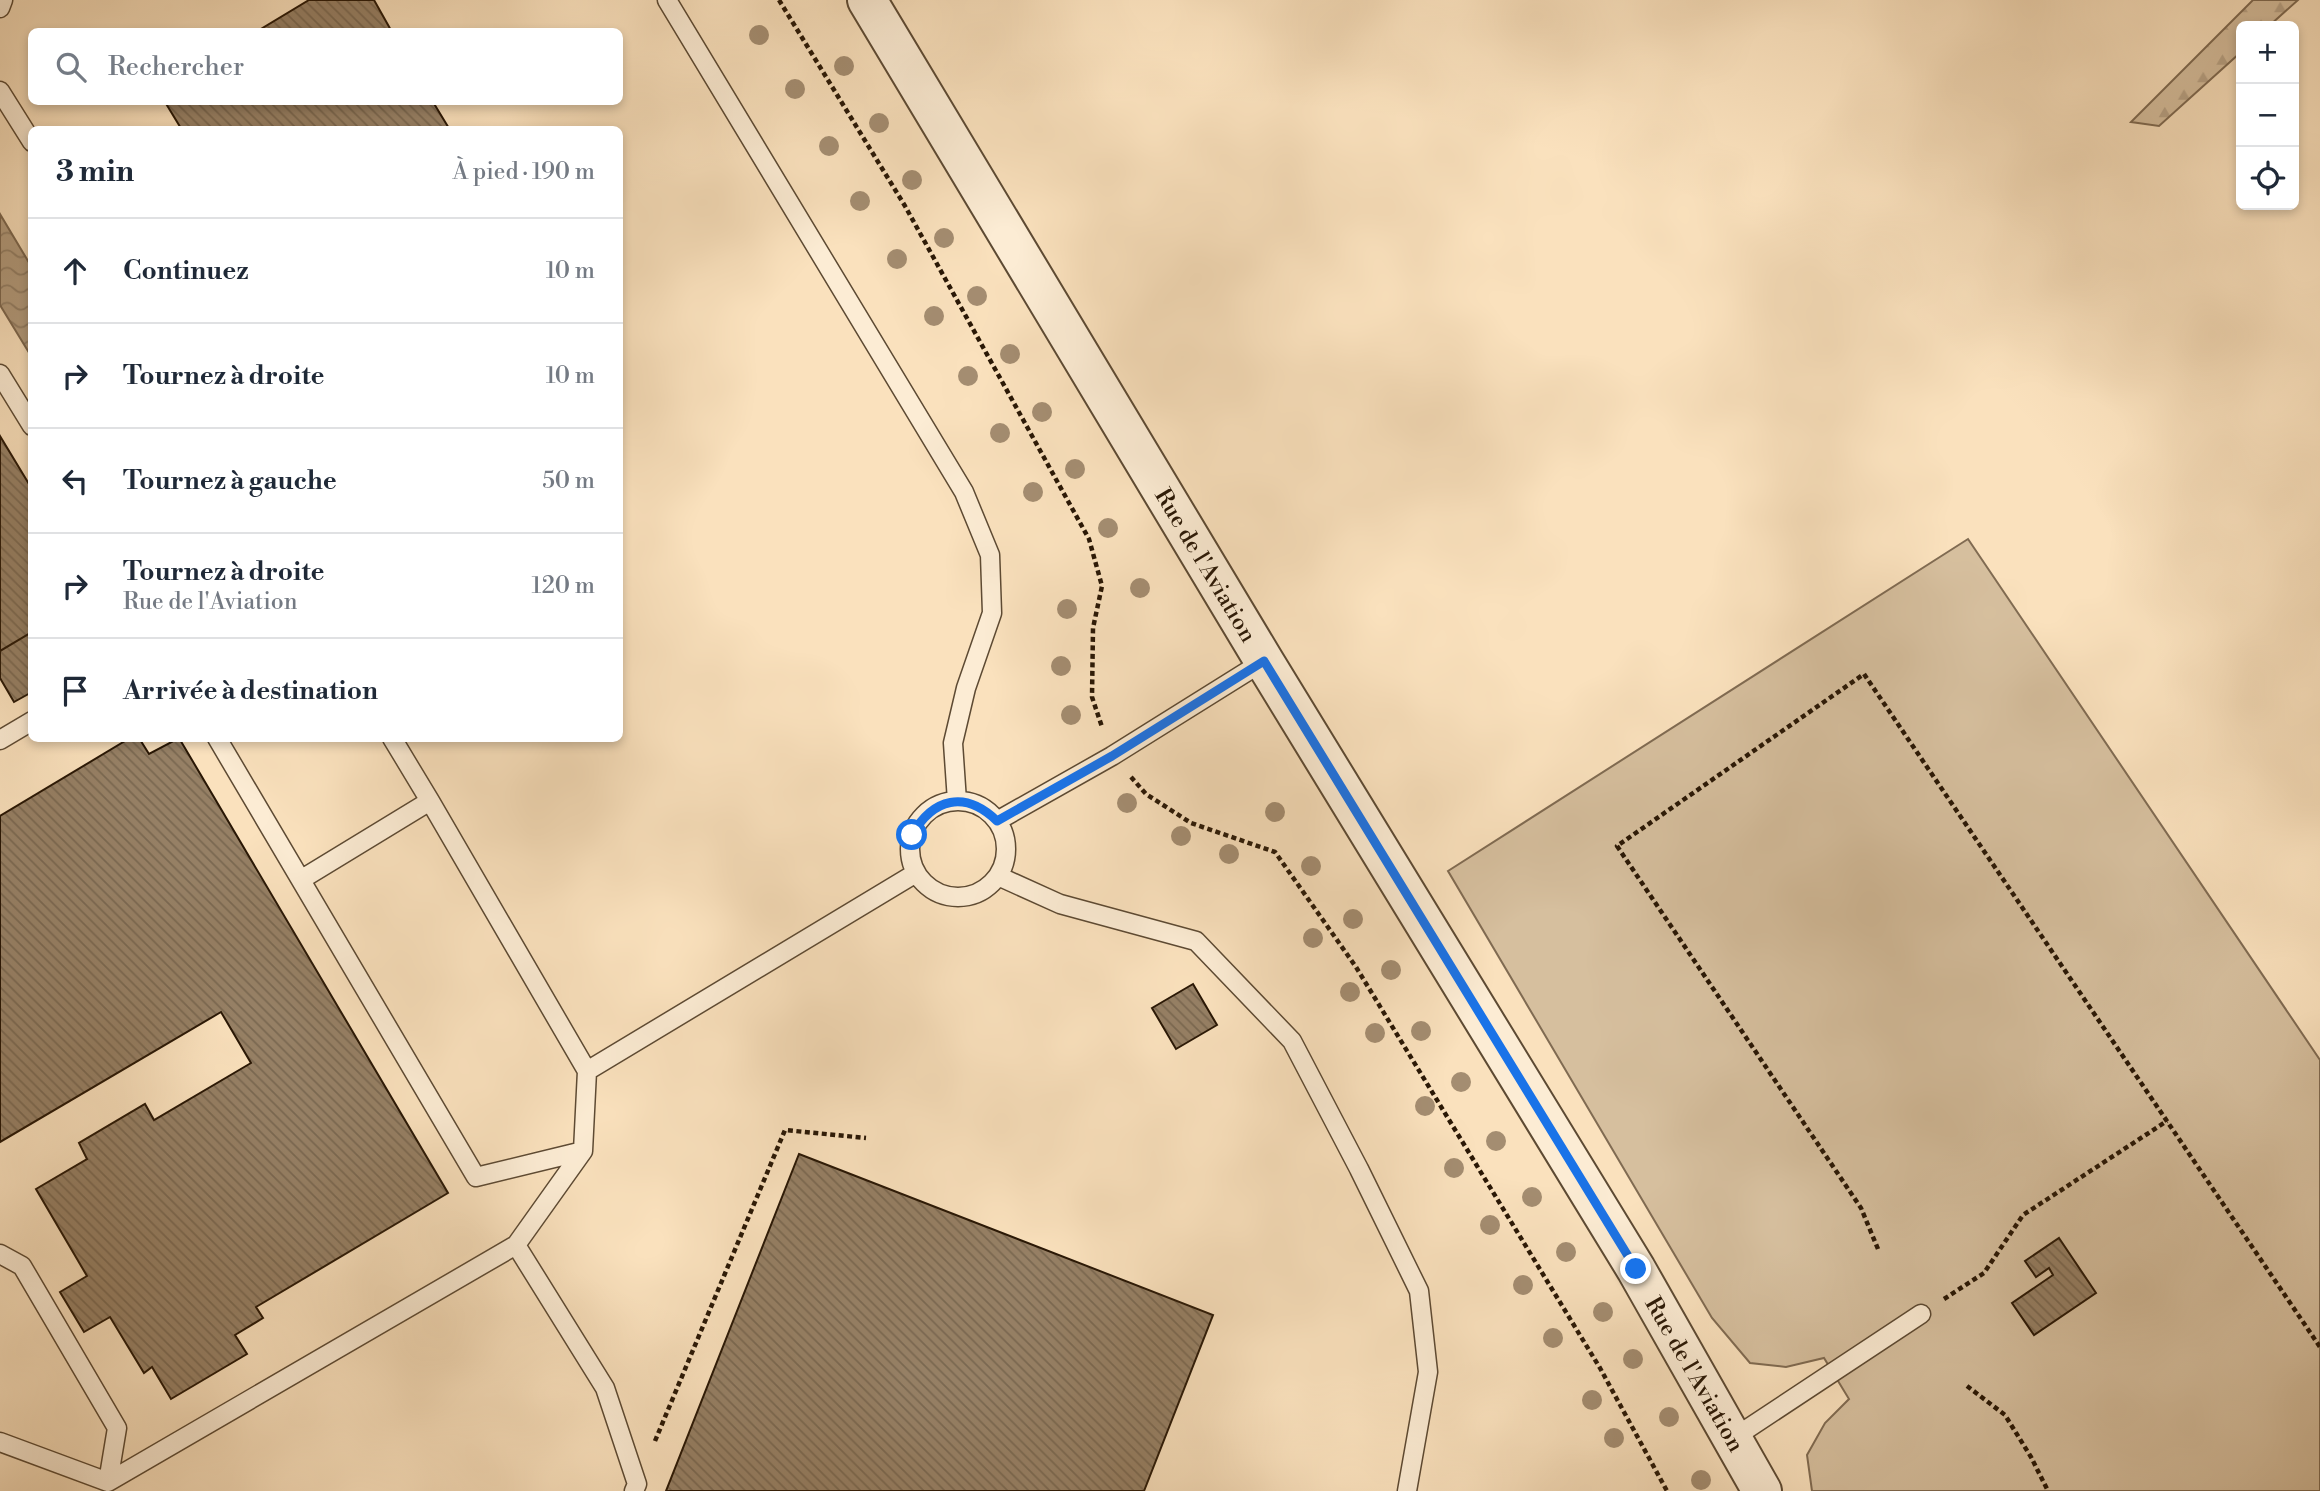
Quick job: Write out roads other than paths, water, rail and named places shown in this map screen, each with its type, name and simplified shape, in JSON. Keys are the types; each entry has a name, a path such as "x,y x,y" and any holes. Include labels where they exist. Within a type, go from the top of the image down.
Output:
{"street":[{"name":"Rue de l'Aviation","path":"867,0 1264,661 1636,1269 1762,1491"}],"lane":[{"path":"0,8 3,0"},
{"path":"667,0 964,492 990,555 992,613 966,688 953,743 957,801"},
{"path":"0,90 28,136"},
{"path":"0,374 25,402"},
{"path":"997,821 1112,756 1264,661"},
{"path":"0,740 28,723"},
{"path":"220,742 476,1177 583,1151"},
{"path":"108,1482 516,1245 583,1151 587,1071 394,742"},
{"path":"302,879 430,801"},
{"path":"957,801 973,804 997,821 1005,838 1005,858 998,876 988,887 975,894 960,897 943,895 928,886 916,873 910,854 912,835 922,818 938,806 957,801"},
{"path":"587,1071 916,873"},
{"path":"998,876 1060,904 1196,941 1292,1041 1419,1291 1428,1372 1407,1491"},
{"path":"516,1245 605,1388 635,1488"},
{"path":"0,1254 22,1266 117,1428 108,1482"},
{"path":"1732,1439 1921,1314"},
{"path":"0,1442 108,1482"}],"water":[{"path":"0,214 28,261 28,351 0,305"}]}
